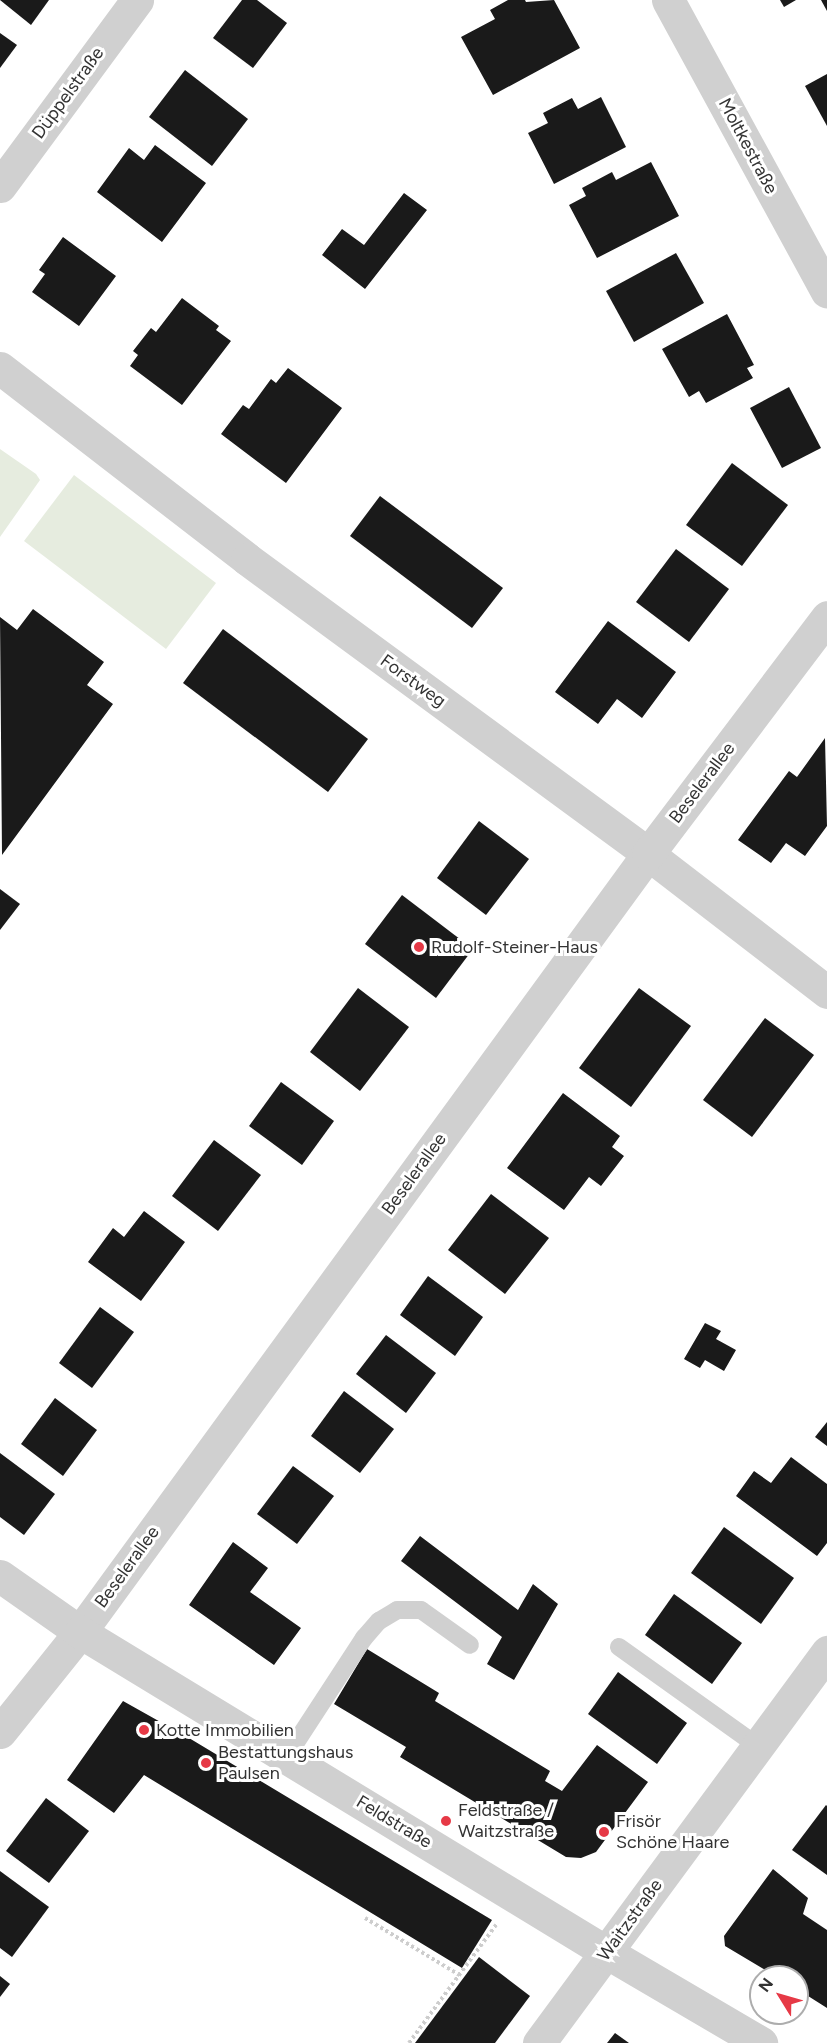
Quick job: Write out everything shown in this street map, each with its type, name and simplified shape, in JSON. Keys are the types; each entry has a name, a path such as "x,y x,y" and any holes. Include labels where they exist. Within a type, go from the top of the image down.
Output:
{"street":[{"name":"Düppelstraße","path":"0,186 137,0"},
{"name":"Moltkestraße","path":"668,0 827,292"},
{"name":"Forstweg","path":"0,368 247,559 648,854 827,992"},
{"name":"Beselerallee","path":"0,1732 80,1632 648,854 827,617"},
{"name":"Feldstraße","path":"0,1576 80,1632 606,1952 761,2043"},
{"name":"Waitzstraße","path":"538,2043 827,1652"}],"lane":[{"path":"287,1756 364,1638 379,1621 397,1610 421,1610 470,1645"},
{"path":"619,1647 758,1746"}],"path":[{"path":"410,2043 461,1976 516,1896"},
{"path":"364,1918 461,1976"}],"shaded area":[{"path":"0,449 36,474 40,480 0,537"},
{"path":"74,475 216,583 166,649 24,541"}],"building":[{"path":"0,0 49,0 31,25"},
{"path":"242,0 257,0 287,23 253,68 213,38"},
{"path":"508,0 525,0 526,2 554,0 580,48 493,95 461,37 495,19 490,10"},
{"path":"780,0 796,0 784,7"},
{"path":"821,0 827,0 827,11"},
{"path":"0,33 17,45 0,68"},
{"path":"185,70 248,119 212,166 149,117"},
{"path":"827,74 827,126 805,86"},
{"path":"601,97 626,147 554,184 528,133 548,123 543,113 572,98 578,109"},
{"path":"155,145 206,183 162,242 97,192 129,148 144,160"},
{"path":"651,162 679,216 597,258 569,205 586,196 582,188 612,172 616,180"},
{"path":"404,193 427,210 365,289 322,255 342,229 364,245"},
{"path":"63,237 116,276 79,326 32,292 45,274 39,270"},
{"path":"676,253 704,303 634,342 606,291"},
{"path":"182,298 219,326 216,330 231,341 182,405 130,366 138,355 133,351 151,328 156,332"},
{"path":"727,314 754,365 747,368 753,378 706,403 699,391 689,397 662,349"},
{"path":"288,368 342,408 286,483 221,434 243,405 249,409 271,379 276,383"},
{"path":"789,387 821,448 782,468 750,408"},
{"path":"732,463 788,505 742,566 686,525"},
{"path":"380,496 503,588 472,628 350,536"},
{"path":"676,549 729,589 689,642 636,602"},
{"path":"33,609 104,662 87,685 113,704 2,855 0,617 17,630"},
{"path":"608,621 676,672 642,718 617,699 598,724 555,692"},
{"path":"223,629 368,739 328,792 183,683"},
{"path":"825,738 827,826 805,856 786,843 771,863 738,840 789,771 797,777"},
{"path":"479,821 529,859 486,915 437,878"},
{"path":"0,889 20,904 0,930"},
{"name":"Rudolf-Steiner-Haus","path":"402,895 473,949 436,998 365,944"},
{"path":"358,988 409,1027 360,1091 310,1052"},
{"path":"639,988 691,1026 631,1107 579,1068"},
{"path":"765,1018 814,1055 752,1137 703,1100"},
{"path":"281,1082 334,1121 302,1165 249,1126"},
{"path":"563,1093 620,1136 612,1147 624,1156 601,1186 589,1177 564,1210 507,1168"},
{"path":"214,1140 261,1175 218,1231 172,1196"},
{"path":"491,1194 549,1238 505,1294 448,1250"},
{"path":"144,1211 185,1242 141,1301 88,1262 113,1228 124,1237"},
{"path":"428,1276 483,1317 455,1356 400,1315"},
{"path":"100,1307 134,1332 92,1388 59,1363"},
{"path":"705,1323 721,1331 716,1339 736,1350 724,1371 705,1360 700,1368 684,1359"},
{"path":"386,1335 436,1373 406,1413 356,1374"},
{"path":"344,1391 394,1429 360,1473 311,1436"},
{"path":"55,1398 97,1430 63,1476 21,1444"},
{"path":"827,1422 827,1446 815,1437"},
{"path":"0,1453 55,1494 24,1535 0,1517"},
{"path":"791,1457 827,1484 827,1543 817,1556 736,1496 754,1471 771,1483"},
{"path":"293,1466 334,1496 297,1544 257,1514"},
{"path":"724,1527 794,1578 761,1624 691,1573"},
{"path":"420,1536 518,1610 533,1584 558,1604 514,1680 487,1664 502,1637 401,1561"},
{"path":"233,1542 268,1568 250,1592 301,1628 274,1665 189,1605"},
{"path":"674,1594 742,1643 712,1684 645,1635"},
{"path":"367,1649 439,1693 435,1701 550,1771 545,1781 562,1791 597,1745 648,1782 596,1852 581,1858 566,1857 400,1757 406,1747 334,1704"},
{"path":"618,1672 687,1723 657,1764 588,1714"},
{"path":"123,1701 189,1738 492,1920 462,1968 144,1775 114,1813 67,1780"},
{"path":"46,1798 89,1831 49,1883 6,1851"},
{"path":"827,1806 827,1875 792,1850"},
{"path":"773,1869 808,1898 803,1914 827,1930 827,2008 809,1997 809,1965 757,1965 725,1946 724,1936"},
{"path":"0,1871 49,1907 12,1957 0,1948"},
{"path":"479,1957 530,1996 495,2043 415,2043"},
{"path":"0,1976 10,1984 0,1997"},
{"path":"615,2033 629,2043 607,2043"}],"place":[{"name":"Rudolf-Steiner-Haus","path":"419,947"},
{"name":"Kotte Immobilien","path":"144,1730"},
{"name":"Bestattungshaus Paulsen","path":"206,1763"},
{"name":"Feldstraße / Waitzstraße","path":"446,1821"},
{"name":"Frisör Schöne Haare","path":"604,1832"}]}
